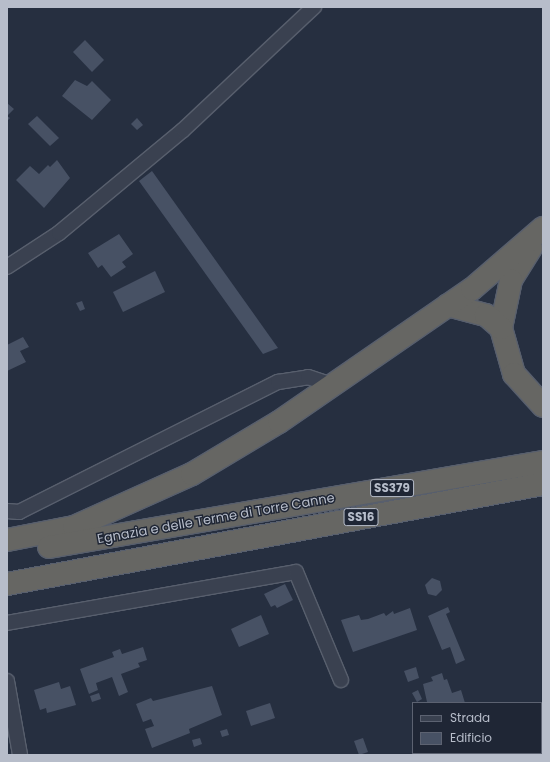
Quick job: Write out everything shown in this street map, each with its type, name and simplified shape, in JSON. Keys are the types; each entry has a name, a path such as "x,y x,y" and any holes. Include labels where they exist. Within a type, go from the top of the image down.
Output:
{"highway":[{"path":"7,540 74,528 192,474 279,422 448,306 472,289 543,228"},
{"path":"543,228 511,280 501,328 514,374 543,406"},
{"path":"448,306 486,315 501,328"},
{"name":"Egnazia e delle Terme di Torre Canne","path":"7,554 543,462"},
{"name":"Egnazia e delle Terme di Torre Canne","path":"12,584 543,484"}],"street":[{"path":"7,267 59,232 183,130 314,7"},
{"path":"7,511 19,512 278,382 308,377 333,385"},
{"path":"7,623 296,572 341,680"},
{"path":"7,681 8,695 20,755"}],"building":[{"path":"85,40 104,60 92,72 73,52"},
{"path":"75,80 87,86 92,81 111,100 92,120 62,96"},
{"path":"7,103 14,109 7,116"},
{"path":"37,116 59,138 50,146 28,124"},
{"path":"137,118 143,125 137,130 131,124"},
{"path":"57,160 70,178 44,208 16,180 30,166 39,174 48,165 50,167"},
{"path":"152,171 278,348 263,354 139,181"},
{"path":"119,234 133,254 122,262 126,267 111,277 102,265 98,268 88,253"},
{"path":"155,271 165,292 123,312 113,292"},
{"path":"82,301 85,309 80,311 76,303"},
{"path":"23,337 29,347 20,351 26,362 7,371 7,345"},
{"path":"432,578 440,581 442,590 436,596 428,594 425,585"},
{"path":"285,584 293,600 277,608 275,605 271,607 264,594"},
{"path":"448,607 450,612 446,614 465,660 456,664 450,647 442,650 428,616"},
{"path":"410,608 417,630 353,652 341,620 359,615 361,620 384,613 386,616 393,611 394,614"},
{"path":"261,615 269,634 239,647 231,629"},
{"path":"143,647 147,660 138,663 140,667 121,674 128,692 119,696 112,677 96,683 98,690 89,694 80,669 114,657 112,652 120,649 122,654"},
{"path":"416,667 419,678 408,682 404,671"},
{"path":"442,673 444,680 447,679 452,693 461,690 465,702 427,702 423,684 433,681 431,677"},
{"path":"59,682 61,689 70,686 76,705 47,713 46,708 40,710 34,690"},
{"path":"212,686 222,715 189,729 190,733 152,748 145,729 154,726 151,719 143,722 136,704 151,698 153,701"},
{"path":"418,690 422,699 417,702 412,693"},
{"path":"99,693 101,699 92,702 90,696"},
{"path":"270,703 275,718 251,726 246,711"},
{"path":"227,729 229,735 222,737 220,731"},
{"path":"200,738 202,744 194,747 192,740"},
{"path":"363,738 368,752 359,755 354,741"}]}
